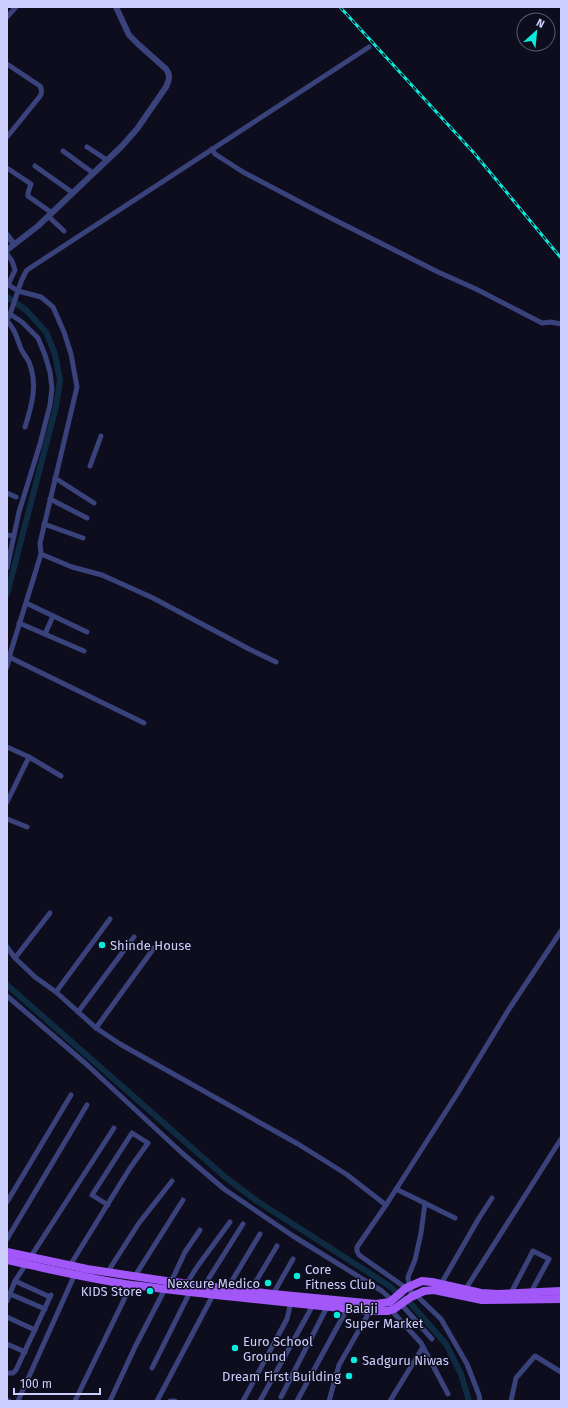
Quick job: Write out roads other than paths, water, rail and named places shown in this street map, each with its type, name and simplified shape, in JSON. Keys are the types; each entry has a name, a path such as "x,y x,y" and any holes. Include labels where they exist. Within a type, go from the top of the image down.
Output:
{"main road":[{"path":"7,1252 29,1261"},
{"path":"7,1260 29,1261 106,1276 131,1285 187,1284 227,1289 249,1295 295,1299 384,1304 406,1288 422,1281 441,1284 482,1300 561,1299"},
{"path":"68,1269 76,1274 135,1276 168,1284 190,1292 213,1295 273,1294 313,1305 380,1312 391,1310 424,1291 434,1290 464,1293 561,1291"}],"street":[{"path":"7,17 16,7"},
{"path":"7,250 38,226 122,146 137,129 166,87 169,80 169,74 166,69 129,35 116,7"},
{"path":"25,427 33,397 34,380 29,363 14,330 7,320 27,270 369,47"},
{"path":"7,64 40,86 42,88 42,92 7,137"},
{"path":"87,147 107,160"},
{"path":"212,149 215,154 243,172 356,231 542,323 551,322 561,324"},
{"path":"63,150 93,173"},
{"path":"35,166 73,193"},
{"path":"7,168 30,184 28,196 50,214 64,231"},
{"path":"7,235 14,244"},
{"path":"7,254 12,261 15,270 7,284 18,291 41,297 53,308 68,346 77,386 75,401 44,524 40,543 41,554 7,667"},
{"path":"7,568 19,512 40,444 50,405 52,388 50,372 38,338 22,322 10,314"},
{"path":"90,466 101,436"},
{"path":"55,478 94,503"},
{"path":"7,493 16,497"},
{"path":"50,499 88,518"},
{"path":"44,524 83,538"},
{"path":"7,535 14,536"},
{"path":"41,554 72,567 102,575 153,598 276,662"},
{"path":"26,603 87,632"},
{"path":"45,634 53,616"},
{"path":"19,623 84,651"},
{"path":"9,657 144,723"},
{"path":"7,747 29,757 62,776"},
{"path":"7,802 29,757"},
{"path":"7,819 27,827"},
{"path":"15,958 50,913"},
{"path":"56,992 110,919"},
{"path":"480,1401 480,1395 467,1364 441,1319 413,1296 406,1288 360,1255 357,1251 358,1244 386,1205 459,1091 509,1009 561,931"},
{"path":"78,1012 134,936"},
{"path":"7,947 15,958 35,977 56,992 96,1028 120,1044 298,1144 346,1174 386,1205"},
{"path":"96,1028 154,948"},
{"path":"7,996 85,1063 182,1153 224,1189 293,1236 394,1298"},
{"path":"7,1202 71,1094"},
{"path":"7,1239 87,1105"},
{"path":"7,1301 15,1281 114,1128"},
{"path":"68,1269 108,1205 130,1168 148,1143 132,1133 92,1195 108,1205"},
{"path":"464,1293 561,1140"},
{"path":"106,1276 140,1223 172,1181"},
{"path":"396,1189 455,1218"},
{"path":"441,1284 492,1198"},
{"path":"135,1276 184,1200"},
{"path":"406,1288 422,1233 425,1203"},
{"path":"187,1284 197,1267 230,1222"},
{"path":"204,1286 243,1224"},
{"path":"110,1401 135,1347 168,1284 185,1252 200,1230"},
{"path":"227,1289 260,1234"},
{"path":"249,1295 277,1246"},
{"path":"511,1293 533,1251 549,1259 531,1292"},
{"path":"273,1294 293,1259"},
{"path":"18,1401 76,1274"},
{"path":"7,1373 13,1373 16,1370 50,1296 15,1281"},
{"path":"75,1401 131,1285"},
{"path":"152,1368 190,1292"},
{"path":"10,1294 44,1310"},
{"path":"157,1401 213,1295"},
{"path":"243,1401 287,1320 289,1319 295,1299"},
{"path":"401,1304 432,1339"},
{"path":"260,1401 313,1305"},
{"path":"281,1397 327,1306"},
{"path":"297,1401 347,1309"},
{"path":"391,1310 423,1347 448,1394"},
{"path":"329,1401 333,1393 339,1366 370,1311"},
{"path":"7,1317 35,1330"},
{"path":"7,1344 24,1352"},
{"path":"390,1401 423,1347"},
{"path":"511,1401 516,1378 535,1356 561,1372"},
{"path":"170,1401 175,1401"}],"waterway":[{"path":"7,297 26,310 46,332 55,354 60,380 56,407 7,594"},
{"path":"7,985 225,1177 257,1201 388,1285 412,1305 446,1344 461,1374 469,1401"}],"railway":[{"path":"340,7 474,153 561,258"}],"place":[{"name":"Shinde House","path":"102,945"},
{"name":"Core Fitness Club","path":"297,1276"},
{"name":"Nexcure Medico","path":"268,1283"},
{"name":"KIDS Store","path":"150,1291"},
{"name":"Balaji Super Market","path":"337,1315"},
{"name":"Euro School Ground","path":"235,1348"},
{"name":"Sadguru Niwas","path":"354,1360"},
{"name":"Dream First Building","path":"349,1376"}]}
